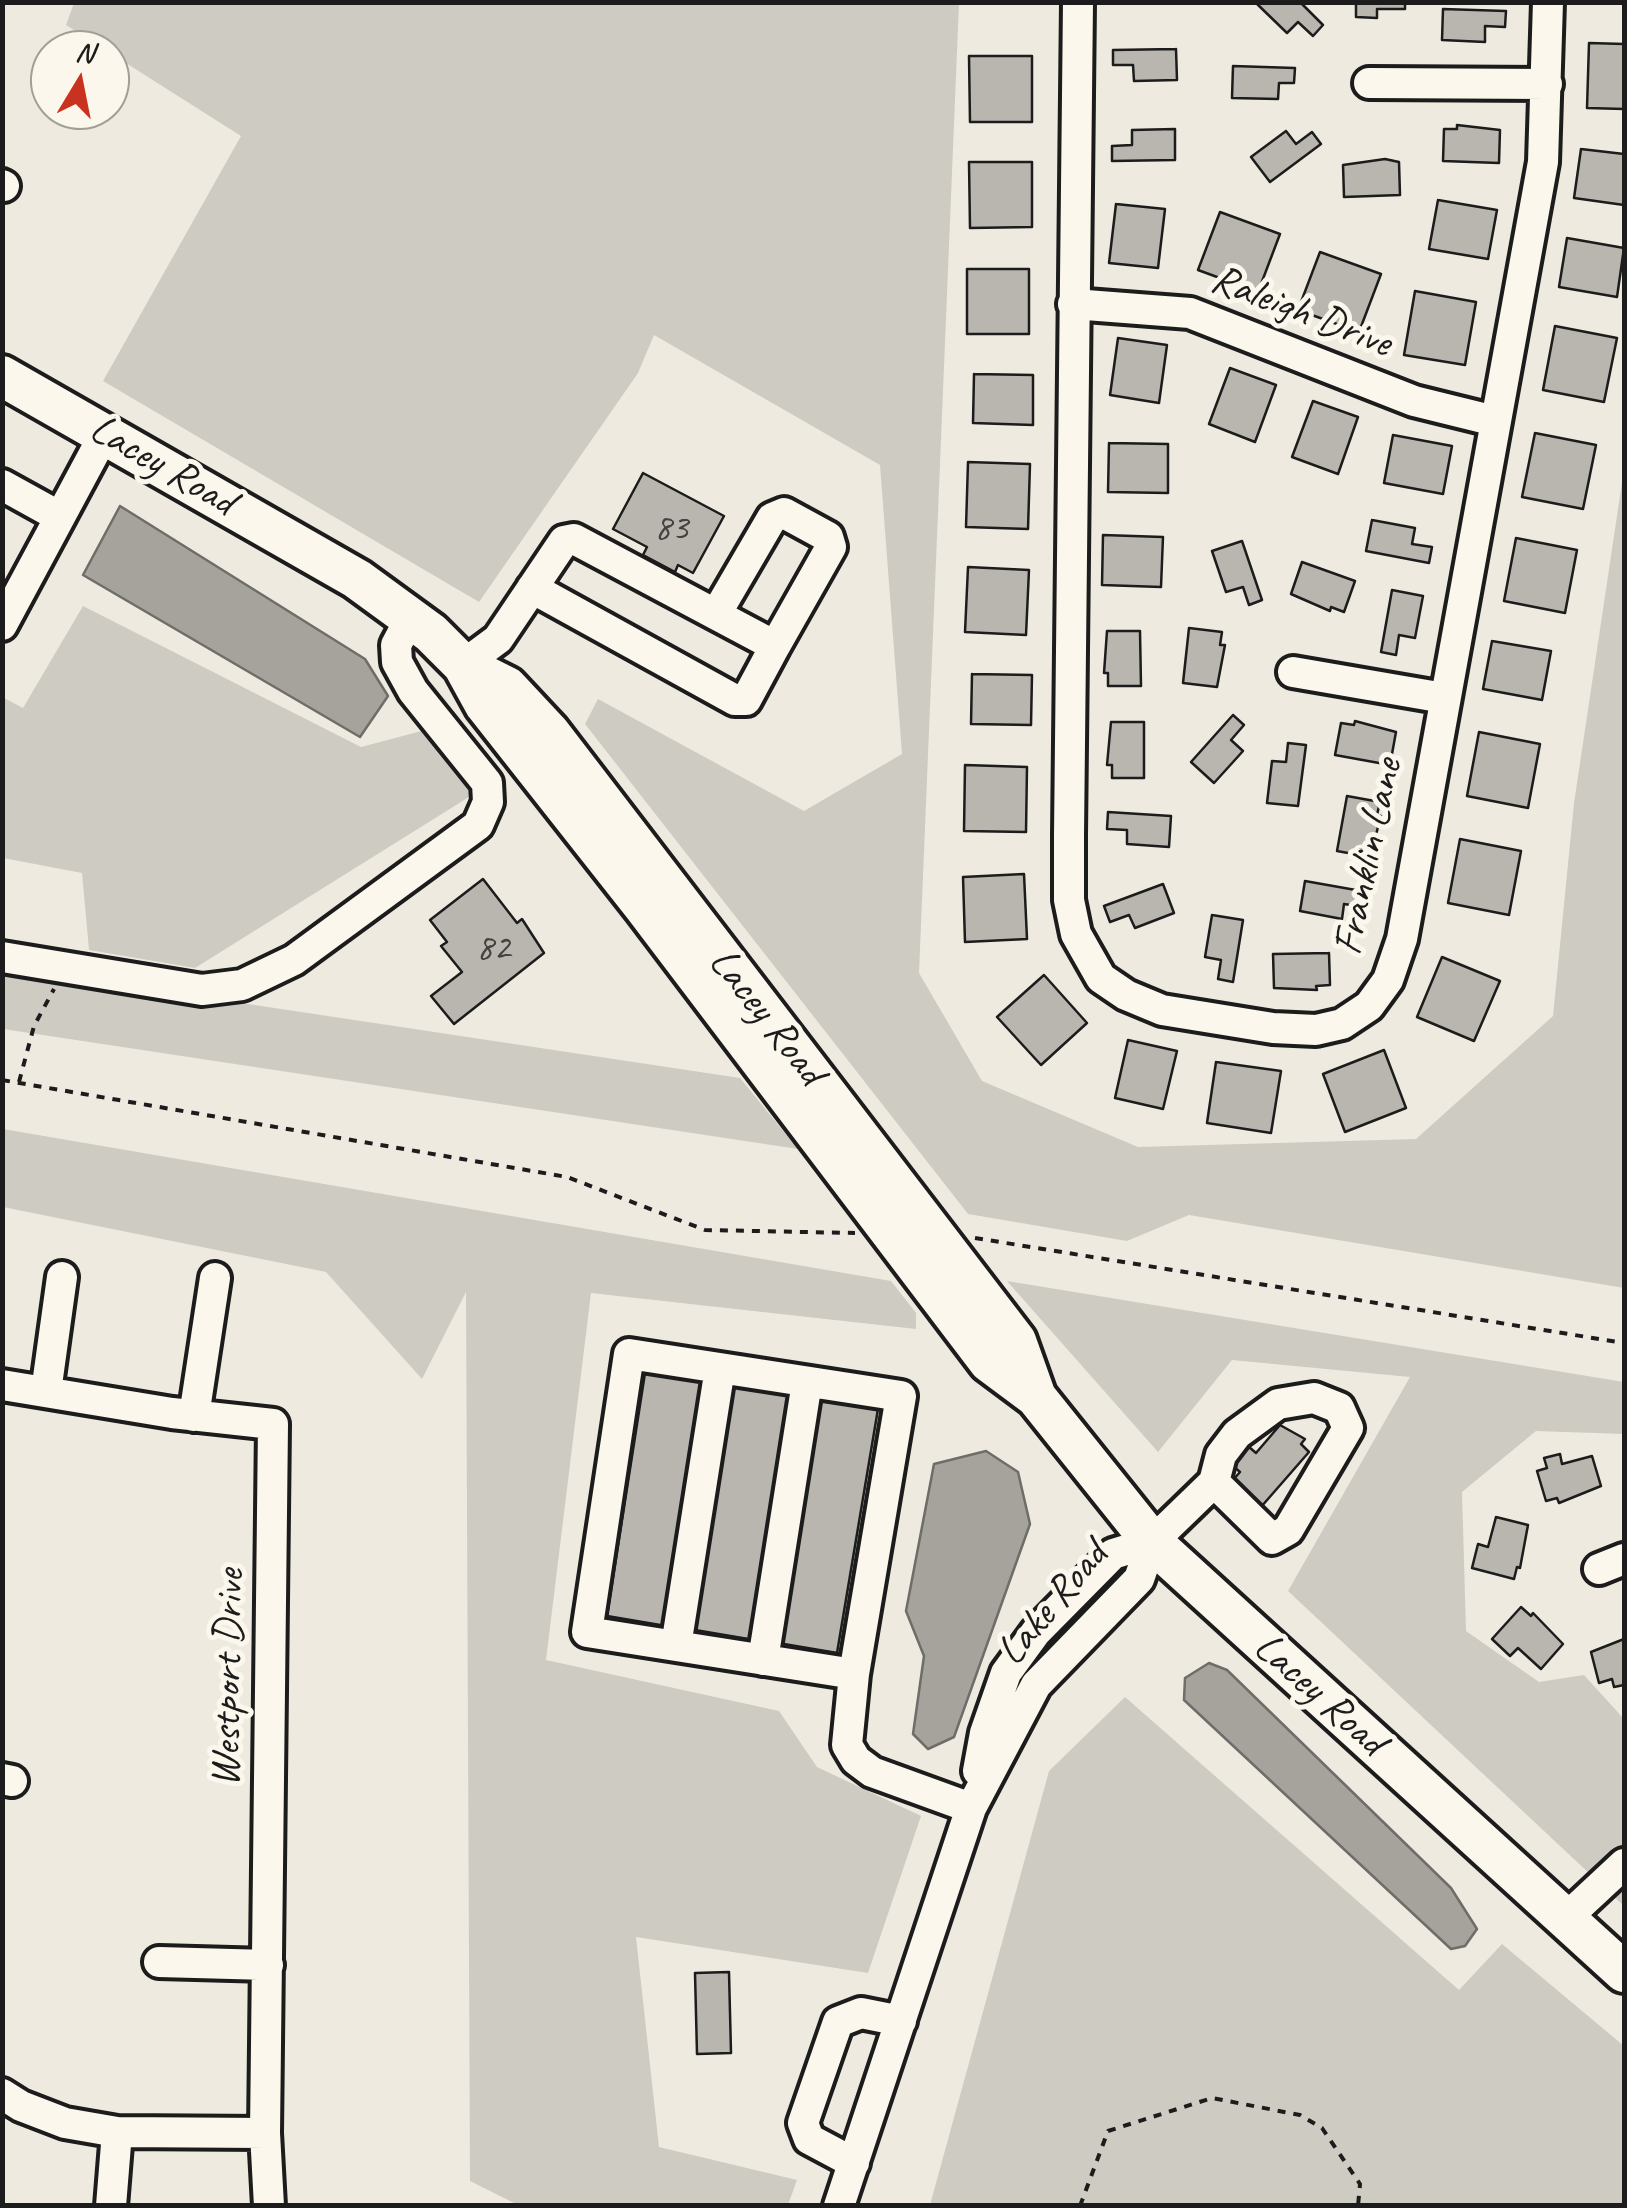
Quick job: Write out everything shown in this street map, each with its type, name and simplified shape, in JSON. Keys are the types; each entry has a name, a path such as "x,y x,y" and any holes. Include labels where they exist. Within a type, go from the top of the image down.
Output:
{"main road":[{"name":"Lacey Road","path":"2,376 357,578 410,617 464,665 508,686 550,733 655,897 731,997 941,1245 1016,1341 1036,1397"},
{"name":"Lacey Road","path":"731,997 884,1223 990,1362 1036,1397 1152,1542 1624,1972"}],"street":[{"name":"Franklin Lane","path":"1078,2 1069,900 1076,934 1101,978 1126,996 1162,1010 1273,1028 1316,1030 1342,1024 1369,1006 1388,980 1402,939 1543,162 1548,2"},
{"path":"1369,83 1547,84"},
{"name":"Raleigh Drive","path":"1073,304 1190,313 1414,401 1495,421"},
{"path":"2,624 106,433"},
{"path":"2,485 60,516"},
{"path":"532,588 734,700 746,700 831,547 828,537 784,513 772,518 716,614"},
{"path":"464,665 498,639 564,541 574,538 775,646"},
{"path":"2,957 202,990 242,985 294,960 478,824 488,802 486,783 413,691 397,662 396,644 410,617"},
{"path":"1293,672 1444,698"},
{"path":"46,1392 62,1277"},
{"path":"194,1416 215,1278"},
{"path":"854,1674 587,1632 629,1354 901,1396 846,1732 856,1760 872,1772 972,1808"},
{"path":"676,1646 720,1368"},
{"path":"763,1660 808,1382"},
{"name":"Westport Drive","path":"2,1385 194,1416 272,1424 264,2133 268,2206"},
{"path":"1152,1542 1214,1482 1220,1455 1238,1434 1278,1404 1314,1398 1339,1408 1348,1428 1288,1530 1272,1539 1214,1482"},
{"name":"Lake Road","path":"839,2206 972,1808 984,1732 1006,1674 1036,1632 1113,1554 1152,1542"},
{"path":"1565,1919 1624,1864"},
{"path":"159,1962 268,1966"},
{"path":"854,2162 809,2140 803,2123 838,2022 861,2013 901,2021"},
{"path":"3,2094 65,2123 117,2132 264,2133"},
{"path":"111,2206 117,2132"}],"path":[{"path":"19,1082 34,1026 66,968"},
{"path":"2,1080 567,1177 704,1230 865,1234 884,1223"},
{"path":"941,1245 977,1238 1624,1343"},
{"path":"1080,2206 1108,2131 1212,2098 1300,2115 1322,2128 1360,2184 1358,2206"},
{"path":"974,2206 1045,2206"}],"shaded area":[{"path":"74,3 959,3 919,973 982,1081 1138,1147 1416,1139 1553,1016 1574,803 1624,469 1624,1288 1189,1215 1127,1241 968,1214 585,724 598,699 804,811 902,754 880,465 654,335 638,373 479,602 103,381 241,136 130,66 130,30 74,30 66,25"},
{"path":"120,506 365,659 388,696 360,737 83,575"},
{"path":"83,606 361,747 433,728 477,792 195,968 89,950 82,873 3,858 2,697 23,708"},
{"path":"2,967 740,1078 798,1149 3,1029"},
{"path":"3,1129 891,1281 916,1313 916,1329 591,1293 546,1660 779,1711 817,1767 921,1816 868,1973 636,1937 659,2147 797,2180 788,2205 518,2205 470,2181 466,1292 422,1379 326,1272 3,1207"},
{"path":"1007,1281 1624,1382 1624,1434 1536,1431 1462,1492 1466,1631 1539,1682 1584,1675 1624,1719 1624,1906 1288,1591 1410,1377 1232,1360 1158,1452"},
{"path":"986,1451 1018,1472 1030,1524 954,1737 928,1749 913,1734 924,1656 906,1611 934,1464"},
{"path":"1209,1663 1227,1670 1451,1888 1477,1929 1465,1946 1451,1949 1184,1700 1185,1678"},
{"path":"1125,1697 1459,1990 1502,1944 1624,2046 1624,2205 930,2205 1049,1771"}],"building":[{"path":"1300,2 1323,25 1313,36 1298,22 1287,33 1256,3"},
{"path":"1356,2 1405,2 1405,9 1377,9 1377,18 1356,17"},
{"path":"1443,9 1506,11 1505,27 1485,26 1485,42 1442,40"},
{"path":"1589,43 1624,44 1624,109 1587,108"},
{"path":"1176,49 1177,80 1134,81 1133,65 1113,65 1113,50"},
{"path":"969,56 1032,56 1032,122 970,122"},
{"path":"1233,66 1295,68 1294,83 1279,83 1278,99 1232,98"},
{"path":"1457,125 1500,130 1499,163 1443,161 1444,129 1457,129"},
{"path":"1175,129 1175,160 1112,161 1112,146 1132,145 1132,130"},
{"path":"1286,131 1296,144 1312,132 1321,144 1270,182 1251,157"},
{"path":"1581,149 1624,154 1624,205 1574,198"},
{"path":"1385,159 1399,162 1400,195 1344,197 1343,165"},
{"path":"969,162 1032,162 1032,227 970,228"},
{"path":"1438,200 1497,210 1488,259 1429,249"},
{"path":"1116,204 1165,209 1158,268 1109,263"},
{"path":"1220,212 1280,234 1258,292 1198,270"},
{"path":"1567,238 1624,248 1617,297 1559,287"},
{"path":"1320,252 1381,274 1359,332 1298,310"},
{"path":"967,269 1029,269 1029,334 967,334"},
{"path":"1415,291 1476,302 1465,365 1404,355"},
{"path":"1555,326 1617,338 1604,402 1543,390"},
{"path":"1118,338 1167,345 1159,403 1110,395"},
{"path":"1230,368 1276,385 1255,442 1209,424"},
{"path":"974,374 1033,375 1033,425 973,423"},
{"path":"1313,401 1358,417 1338,474 1292,457"},
{"path":"1535,433 1596,445 1583,509 1522,497"},
{"path":"1393,435 1452,446 1443,494 1384,483"},
{"path":"1109,443 1168,444 1168,493 1108,492"},
{"path":"968,462 1030,464 1028,529 966,527"},
{"path":"643,473 724,516 693,573 678,565 675,572 643,555 647,547 613,529"},
{"path":"1372,520 1415,528 1412,544 1432,547 1429,563 1366,551"},
{"path":"1103,535 1163,537 1161,587 1102,585"},
{"path":"1516,538 1577,550 1565,613 1504,601"},
{"path":"1242,541 1262,600 1249,605 1243,587 1226,592 1212,551"},
{"path":"1302,562 1355,581 1344,612 1331,607 1330,611 1291,594"},
{"path":"968,567 1029,570 1026,635 965,632"},
{"path":"1392,590 1423,596 1415,638 1399,635 1396,655 1381,652"},
{"path":"1189,628 1222,632 1220,645 1225,645 1217,687 1183,683"},
{"path":"1107,631 1140,631 1141,686 1108,686 1108,673 1104,673"},
{"path":"1492,641 1551,651 1542,700 1483,689"},
{"path":"972,674 1032,675 1031,725 971,724"},
{"path":"1233,715 1244,725 1231,740 1243,751 1214,783 1191,762"},
{"path":"1355,721 1396,732 1390,765 1335,755 1341,723 1354,725"},
{"path":"1111,722 1144,722 1144,778 1112,778 1112,765 1107,765"},
{"path":"1479,732 1540,744 1528,808 1467,796"},
{"path":"1288,743 1306,745 1298,806 1267,803 1272,761 1286,762"},
{"path":"965,765 1027,767 1026,832 964,831"},
{"path":"1347,796 1380,802 1377,815 1381,816 1370,857 1337,851"},
{"path":"1108,812 1171,816 1169,847 1127,844 1127,830 1107,829"},
{"path":"1460,839 1521,851 1509,915 1448,903"},
{"path":"1024,874 1027,939 965,942 963,877"},
{"path":"483,879 517,923 522,919 544,953 454,1024 431,996 462,972 441,946 447,942 430,920"},
{"path":"1305,881 1367,892 1364,907 1344,904 1342,919 1300,911"},
{"path":"1163,884 1174,913 1135,928 1129,915 1110,922 1104,906"},
{"path":"1212,915 1243,920 1233,982 1218,979 1221,960 1205,957"},
{"path":"1329,953 1330,985 1316,986 1317,990 1274,988 1273,954"},
{"path":"1442,957 1500,981 1474,1041 1417,1017"},
{"path":"1044,975 1087,1023 1041,1065 997,1017"},
{"path":"1128,1040 1177,1051 1163,1109 1115,1098"},
{"path":"1384,1050 1406,1108 1345,1132 1323,1074"},
{"path":"1216,1062 1281,1071 1271,1133 1207,1123"},
{"path":"645,1373 707,1381 666,1626 607,1616"},
{"path":"733,1387 795,1395 754,1640 695,1630"},
{"path":"816,1400 878,1409 837,1653 778,1643"},
{"path":"1280,1425 1305,1439 1301,1444 1309,1452 1261,1507 1238,1493 1243,1488 1233,1480 1240,1472 1225,1459 1241,1440 1256,1453"},
{"path":"1560,1454 1562,1464 1592,1456 1601,1486 1559,1503 1557,1498 1546,1501 1537,1471 1547,1468 1544,1458"},
{"path":"1496,1517 1528,1525 1520,1568 1517,1567 1514,1579 1472,1568 1478,1544 1488,1547"},
{"path":"1521,1607 1531,1616 1533,1613 1563,1644 1541,1669 1518,1648 1510,1656 1492,1639"},
{"path":"1624,1639 1624,1685 1614,1687 1612,1679 1599,1683 1591,1652"},
{"path":"729,1972 731,2053 697,2054 695,1973"}]}
